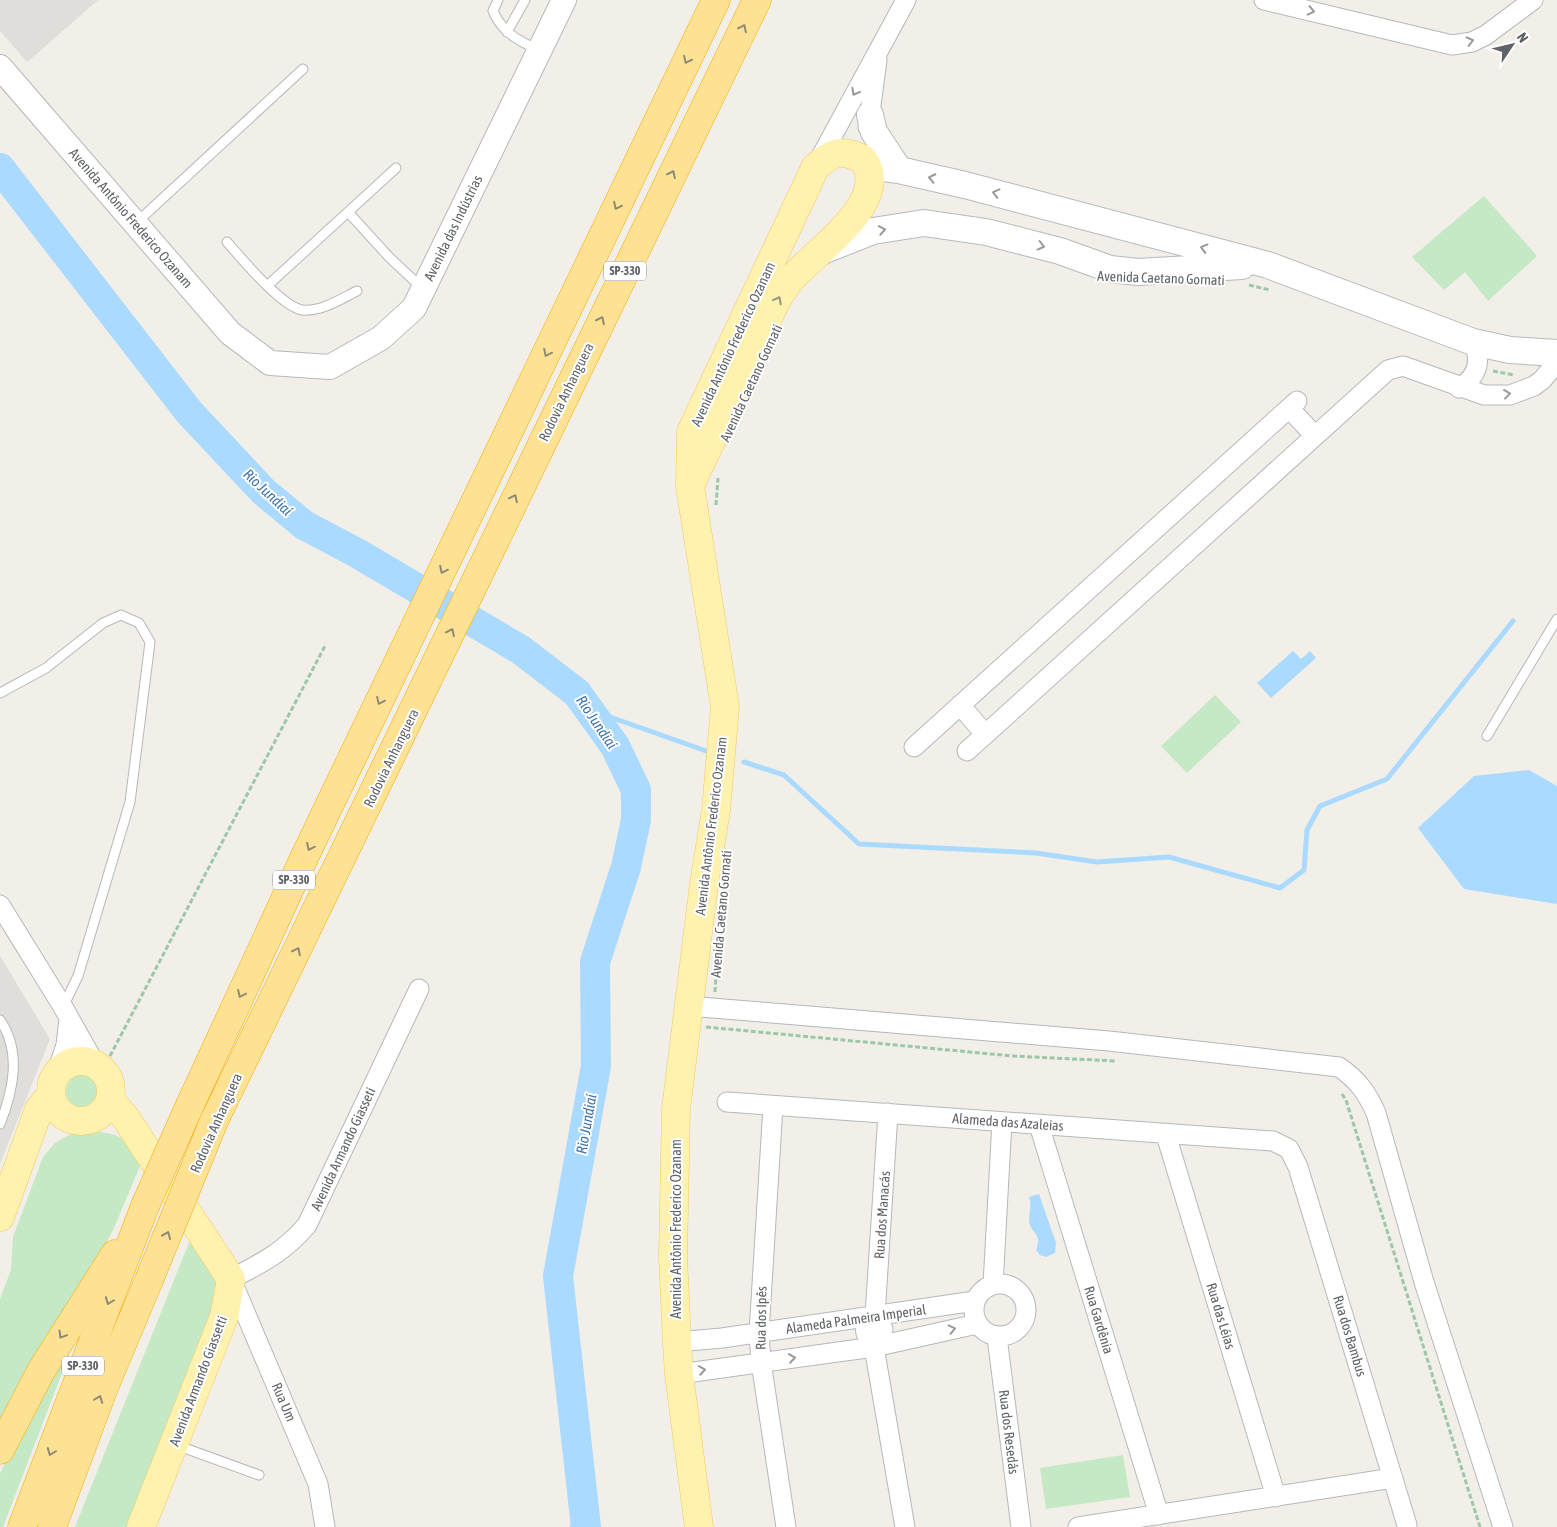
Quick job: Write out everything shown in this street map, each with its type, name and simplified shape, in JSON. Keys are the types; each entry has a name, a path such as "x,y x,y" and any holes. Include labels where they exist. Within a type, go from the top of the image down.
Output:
{"highway":[{"name":"SP-330","path":"22,1527 145,1206 190,1105 304,858 716,0"},
{"name":"Rodovia Anhanguera","path":"52,1527 103,1390 214,1121 757,0"},
{"path":"0,1450 40,1371 145,1206"}],"main road":[{"path":"870,115 874,132 899,170"},
{"path":"749,336 788,283 819,252 844,231 862,203 869,186 870,173 866,163 841,152 828,156 815,168"},
{"name":"Avenida Caetano Gornati","path":"866,163 965,185 1268,265 1473,342 1510,350 1556,353"},
{"name":"Avenida Antônio Frederico Ozanam","path":"699,1527 679,1374 677,1342 674,1257 676,1109 705,1014 725,707 690,486 749,336 791,218 815,168"},
{"path":"791,218 803,240 819,252"},
{"path":"819,252 874,231 924,223 994,234 1060,251 1110,269 1138,272 1268,265"},
{"path":"1110,269 1124,262 1131,252 1126,228"},
{"path":"0,1217 39,1109 65,1065 74,1062 99,1067 110,1084 91,1113 58,1128 20,1164"},
{"path":"54,1084 55,1106 62,1114 91,1113 125,1116 232,1279"},
{"name":"Avenida Armando Giassetti","path":"141,1527 224,1317 232,1279"}],"street":[{"name":"Avenida das Indústrias","path":"270,363 330,367 381,338 414,308 564,0"},
{"name":"Avenida Antônio Frederico Ozanam","path":"815,168 906,0"},
{"path":"1264,0 1452,45 1472,42 1486,35 1532,0"},
{"name":"Avenida Antônio Frederico Ozanam","path":"866,163 878,49"},
{"name":"Avenida Antônio Frederico Ozanam","path":"0,66 230,333 270,363"},
{"path":"1459,388 1474,377 1477,368 1477,350 1473,342"},
{"path":"967,751 1388,370 1398,366 1484,395 1510,395 1534,386 1542,380 1552,368 1556,353"},
{"path":"914,747 1293,404 1315,436"},
{"path":"960,705 985,734"},
{"path":"0,905 99,1067"},
{"name":"Avenida Armando Giasseti","path":"232,1279 270,1259 290,1244 307,1225 419,989"},
{"path":"54,1084 66,1045 66,1013"},
{"path":"705,1014 1109,1042 1339,1068 1354,1078 1368,1096 1376,1114 1424,1282 1488,1475 1503,1527"},
{"name":"Alameda das Azaleias","path":"726,1102 1166,1135 1272,1141 1289,1149"},
{"name":"Rua dos Ipês","path":"773,1106 759,1333 761,1362 786,1527"},
{"name":"Rua dos Manacás","path":"888,1113 875,1316 867,1322 864,1329 866,1336 874,1346 905,1527"},
{"path":"993,1285 1002,1122"},
{"name":"Rua Gardênia","path":"1039,1125 1159,1515"},
{"name":"Rua das Léias","path":"1166,1135 1276,1497"},
{"name":"Rua dos Bambus","path":"1289,1149 1298,1167 1407,1525"},
{"name":"Rua Um","path":"232,1279 318,1484 325,1527"},
{"path":"1002,1284 1017,1290 1026,1304 1026,1313 1019,1328 1013,1333 996,1336 982,1330 977,1324 974,1316 975,1301 979,1293 993,1285 1002,1284"},
{"name":"Alameda Palmeira Imperial","path":"677,1342 759,1333 975,1301"},
{"name":"Alameda Palmeira Imperial","path":"679,1374 874,1346 977,1324"},
{"name":"Rua dos Resedás","path":"996,1336 1020,1527"},
{"path":"1078,1527 1393,1478"}],"lane":[{"path":"498,0 493,11 498,24 519,42 539,50"},
{"path":"508,32 525,0"},
{"path":"136,224 303,70"},
{"path":"267,286 396,168"},
{"path":"348,212 389,257 423,289"},
{"path":"227,242 267,286 300,310 312,310 332,304 357,291"},
{"path":"0,692 46,668 103,623 121,615 139,623 150,642 130,802 66,1013"},
{"path":"1487,736 1557,619"},
{"path":"0,1020 8,1031 14,1052 11,1098 0,1124"},
{"path":"174,1444 260,1475"}],"path":[{"name":"Avenida Caetano Gornati","path":"1244,284 1279,292"},
{"path":"1477,368 1542,380"},
{"path":"716,510 719,474"},
{"path":"99,1067 326,644"},
{"name":"Avenida Caetano Gornati","path":"705,1014 717,971"}],"shaded area":[{"path":"0,0 98,0 27,62 0,31"},
{"path":"0,956 50,1039 0,1164"}],"green space":[{"path":"1484,196 1537,256 1488,301 1465,272 1444,290 1412,257"},
{"path":"1215,695 1241,722 1187,773 1161,746"},
{"path":"83,1074 90,1075 95,1079 99,1084 99,1098 95,1103 90,1107 83,1108 76,1107 71,1103 67,1098 66,1091 67,1084 71,1079 76,1075"},
{"path":"90,1131 120,1137 144,1156 114,1228 92,1270 0,1423 0,1299 11,1270 13,1237 43,1157 55,1143 71,1134"},
{"path":"192,1235 214,1270 219,1293 131,1527 75,1527"},
{"path":"65,1351 70,1352 3,1527 0,1527 0,1474 9,1453"},
{"path":"1123,1455 1130,1497 1046,1509 1040,1468"}],"water":[{"path":"1293,651 1301,659 1310,651 1316,658 1271,698 1257,683"},
{"path":"1529,770 1557,786 1557,904 1464,889 1418,828 1474,776"},
{"path":"1039,1194 1056,1243 1055,1253 1046,1257 1040,1255 1036,1250 1038,1240 1029,1221 1029,1197"}],"waterway":[{"name":"Rio Jundiaí","path":"0,168 189,412 263,491 304,525 357,553 521,650 577,693 615,746 636,790 636,820 626,867 595,962 596,1066 558,1276 586,1527"},
{"path":"744,762 784,775 859,844 1036,853 1097,862 1169,857 1280,888 1304,870 1307,830 1320,806 1387,779 1513,621"},
{"path":"577,693 610,717 712,753"},
{"path":"572,1527 585,1522"}]}
